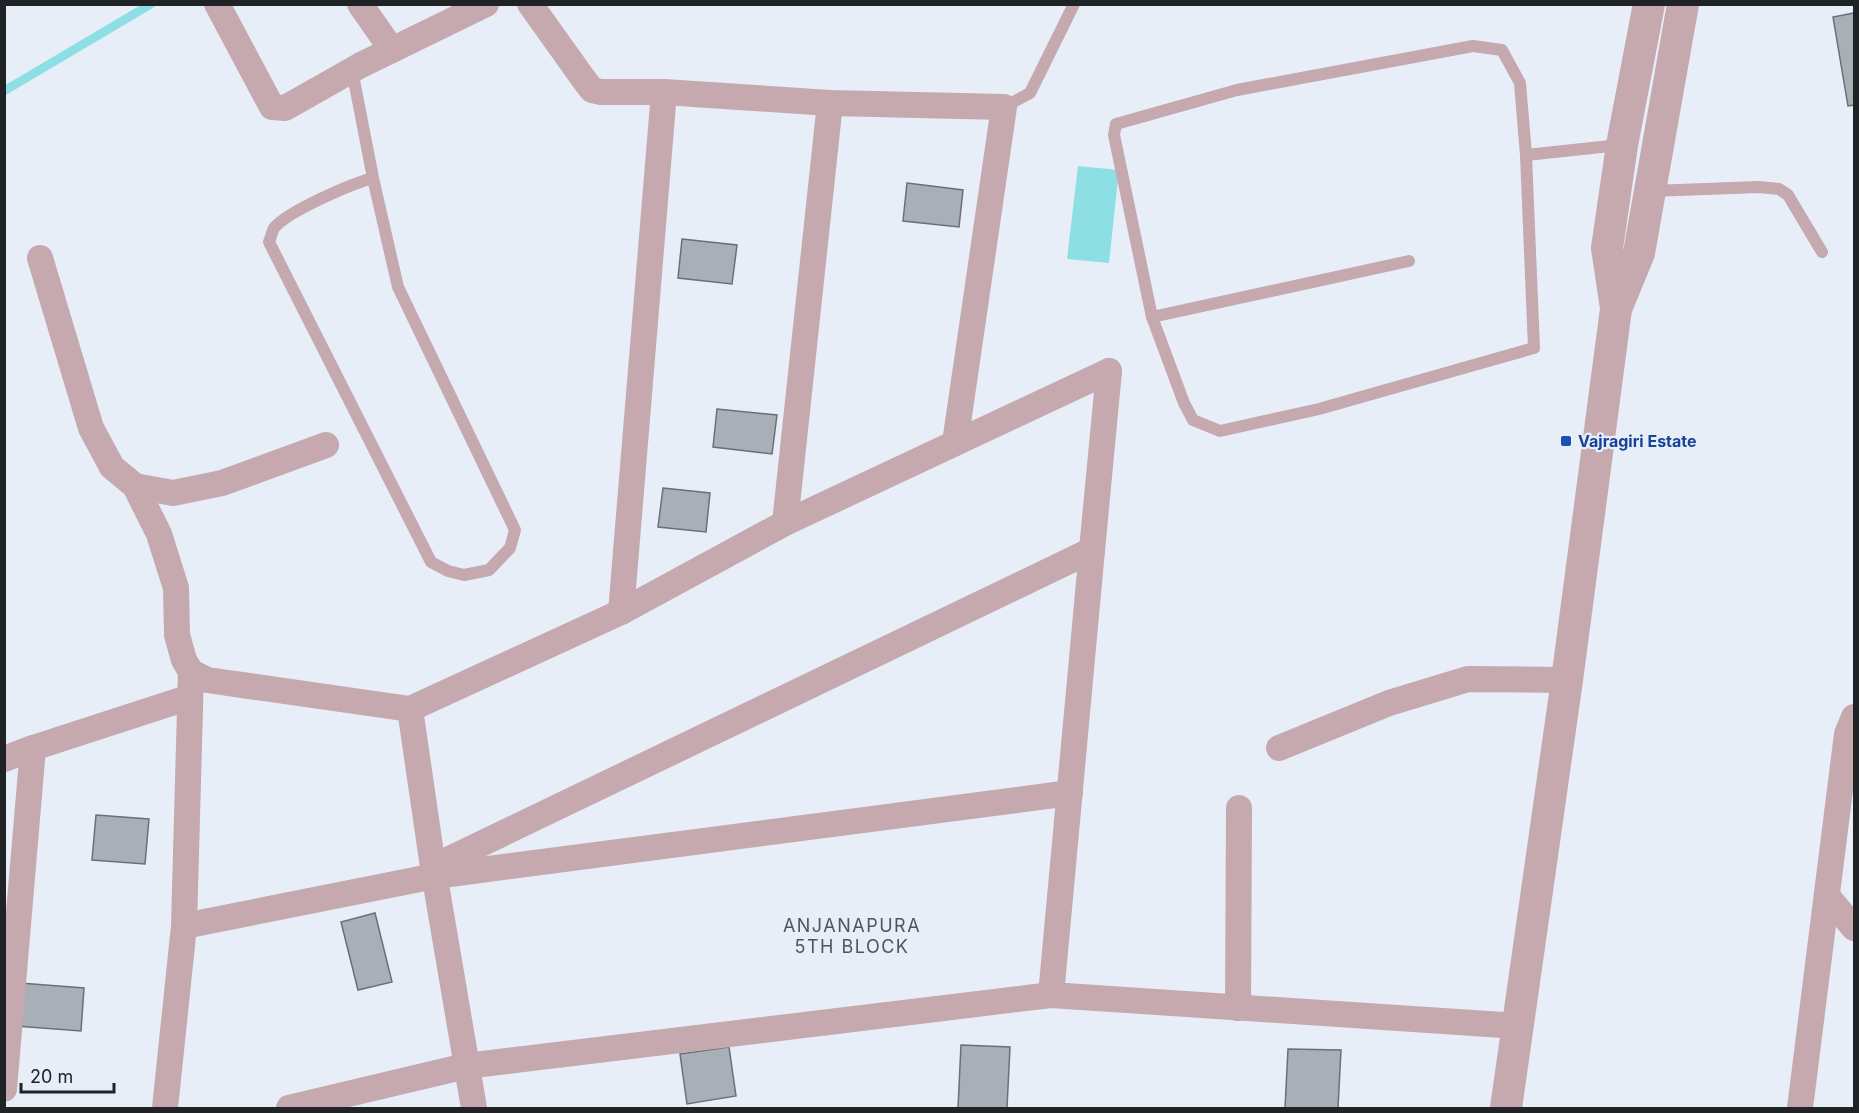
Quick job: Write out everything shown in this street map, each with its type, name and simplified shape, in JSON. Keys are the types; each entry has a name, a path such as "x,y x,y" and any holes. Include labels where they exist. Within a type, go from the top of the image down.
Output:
{"street":[{"path":"217,4 272,107 285,108 352,70 486,4"},
{"path":"360,4 392,50"},
{"path":"530,4 592,90 601,92 664,92 830,103 1004,107 955,443"},
{"path":"1616,309 1607,248 1622,145 1648,4"},
{"path":"1506,1108 1567,680 1616,309 1639,253 1683,4"},
{"path":"621,612 664,92"},
{"path":"785,523 830,103"},
{"path":"40,258 91,428 112,467 135,486 159,534 176,588 177,635 184,660 192,672 207,680 410,709 621,612 785,523 1109,371 1051,995"},
{"path":"135,486 173,493 222,483 326,445"},
{"path":"434,872 1092,550"},
{"path":"165,1108 184,926 192,672"},
{"path":"1279,748 1389,703 1468,679 1567,680"},
{"path":"4,759 190,697"},
{"path":"410,709 434,872 474,1108"},
{"path":"1800,1108 1847,734 1854,717"},
{"path":"4,1089 33,748"},
{"path":"184,926 434,872 1070,793"},
{"path":"1238,1008 1239,808"},
{"path":"1827,896 1854,928"},
{"path":"289,1108 466,1066 1051,995 1518,1026"}],"lane":[{"path":"1004,107 1030,93 1074,4"},
{"path":"1473,46 1502,50 1520,83 1526,154 1534,348 1319,409 1220,431 1193,420 1184,403 1152,317 1114,135 1116,124 1237,90 1473,46"},
{"path":"352,70 373,178 398,287 515,531 510,548 489,570 464,575 448,571 430,562 269,242 273,229 294,213 373,178"},
{"path":"1526,154 1622,145"},
{"path":"1650,191 1759,187 1779,189 1788,195 1822,252"},
{"path":"1152,317 1409,261"}],"water":[{"path":"1078,166 1119,170 1109,263 1067,259"}],"building":[{"path":"1854,13 1854,105 1848,106 1833,17"},
{"path":"907,183 963,190 959,227 903,221"},
{"path":"682,239 737,245 732,284 678,278"},
{"path":"717,409 777,415 772,454 713,447"},
{"path":"663,488 710,493 706,532 658,527"},
{"path":"96,815 149,819 145,864 92,860"},
{"path":"375,913 392,982 358,990 341,922"},
{"path":"20,983 84,988 81,1031 16,1026"},
{"path":"961,1045 1010,1047 1007,1108 958,1108"},
{"path":"729,1047 736,1096 687,1104 680,1054"},
{"path":"1288,1049 1341,1050 1338,1108 1285,1108"}],"waterway":[{"path":"4,91 151,4"}],"place":[{"name":"Vajragiri Estate","path":"1566,441"}],"district":[{"name":"ANJANAPURA 5TH BLOCK","path":"852,935"}]}
